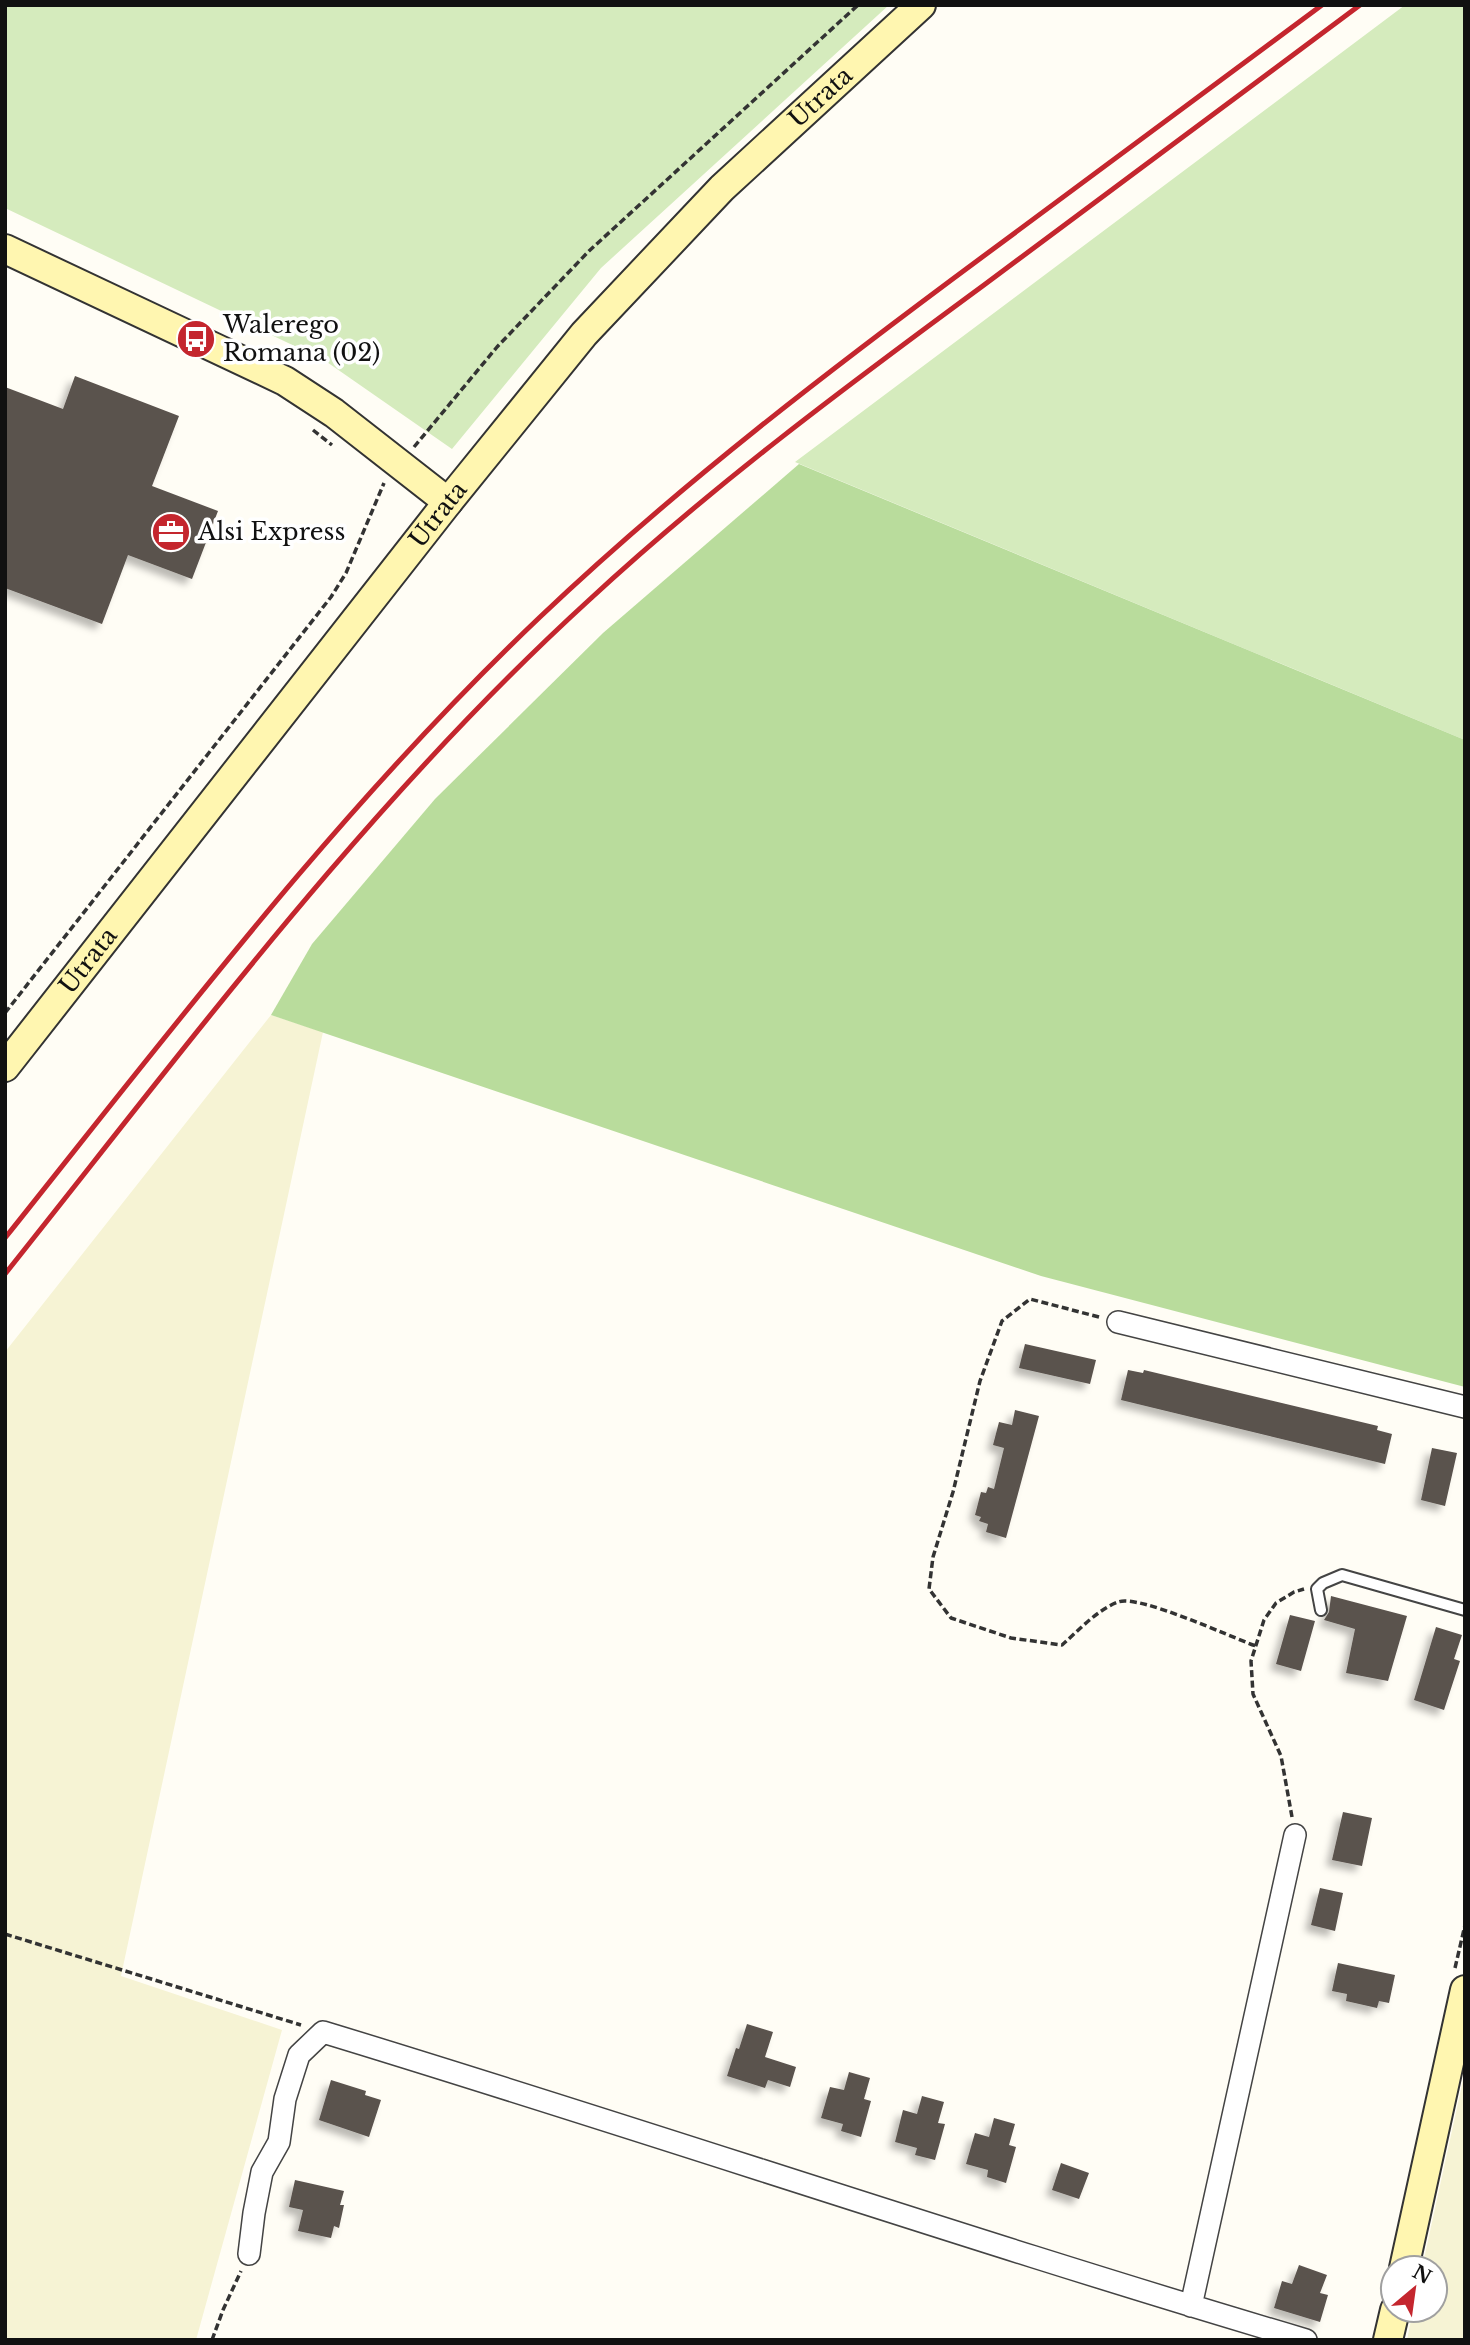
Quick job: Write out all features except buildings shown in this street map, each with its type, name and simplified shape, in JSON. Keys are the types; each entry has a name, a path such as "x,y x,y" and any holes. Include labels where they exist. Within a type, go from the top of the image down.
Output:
{"main road":[{"name":"Utrata","path":"5,1067 550,374 632,281 741,170 921,5"},
{"path":"5,249 285,381 334,413 392,474 448,502"},
{"path":"1407,2254 1465,1990"}],"street":[{"path":"1118,1322 1465,1407"},
{"path":"1191,2306 1295,1835"},
{"path":"249,2254 262,2172 279,2142 285,2099 299,2055 323,2032 1306,2340"}],"lane":[{"path":"1321,1610 1317,1589 1323,1583 1342,1575 1465,1610"}],"path":[{"path":"5,1013 331,597 346,573 392,474 497,347 640,201 858,5"},
{"path":"312,429 333,445"},
{"path":"374,476 392,474"},
{"path":"1118,1322 1030,1299 1002,1321 980,1381 953,1492 933,1557 929,1589 951,1618 1011,1638 1062,1645 1092,1619 1120,1601 1148,1604 1256,1646"},
{"path":"1295,1835 1281,1756 1253,1694 1251,1661 1264,1620 1276,1604 1294,1592 1323,1583"},
{"path":"5,1934 323,2032"},
{"path":"212,2340 249,2254"}],"shaded area":[{"path":"271,1015 323,1032 121,1976 282,2030 196,2340 5,2340 5,1352"},
{"path":"1465,2071 1465,2340 1407,2340 1410,2324 1449,2324 1449,2254 1425,2254"}],"green space":[{"path":"5,5 889,5 601,268 452,449 324,360 5,208"},
{"path":"1405,5 1465,5 1465,740 795,462"},
{"path":"799,464 1465,740 1465,1387 1041,1276 271,1015 312,944 435,799 603,633"}],"railway":[{"path":"5,1238 197,997 328,840 467,689 540,617 701,475 813,385 1322,5"},
{"path":"5,1274 213,1012 356,841 430,758 507,678 588,601 683,517 832,399 1360,5"}],"place":[{"name":"Walerego Romana (02)","path":"196,339"},
{"name":"Alsi Express","path":"171,532"}]}
